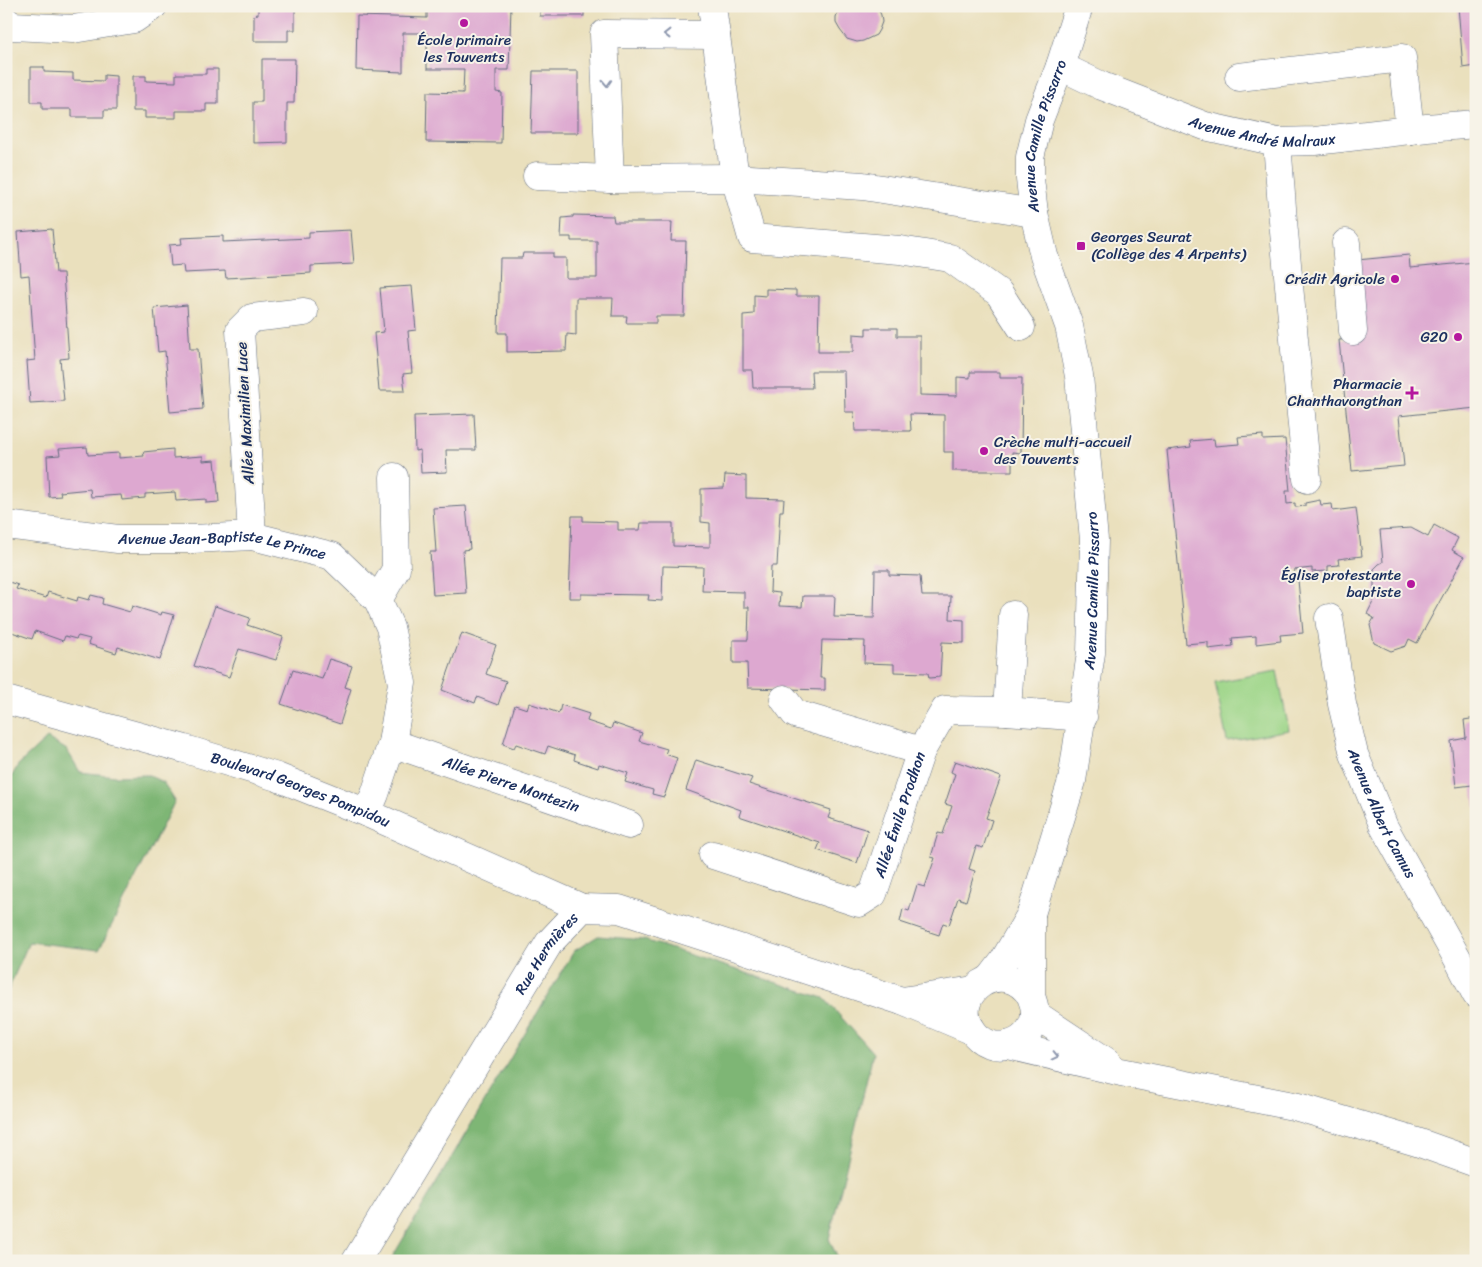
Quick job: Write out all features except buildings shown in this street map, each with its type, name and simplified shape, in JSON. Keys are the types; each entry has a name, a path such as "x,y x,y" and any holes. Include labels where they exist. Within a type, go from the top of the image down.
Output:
{"street":[{"path":"6,21 12,26 73,29 134,20 153,6"},
{"path":"712,6 736,178 752,238 900,250 950,258 999,293 1021,327"},
{"name":"Avenue Camille Pissarro","path":"982,984 1003,962 1031,914 1072,781 1092,653 1094,540 1079,376 1069,326 1044,256 1034,213 1030,179 1030,156 1039,120 1060,66 1079,6"},
{"path":"610,180 604,34 716,35"},
{"path":"1239,77 1402,58 1410,130"},
{"name":"Avenue André Malraux","path":"1060,66 1102,86 1205,126 1277,142 1315,141 1476,124"},
{"path":"1277,142 1307,479"},
{"path":"537,176 610,180 736,178 863,186 1034,213"},
{"path":"1346,243 1352,331"},
{"name":"Allée Maximilien Luce","path":"252,536 240,330 252,318 304,312"},
{"path":"378,600 396,570 394,477"},
{"name":"Avenue Jean-Baptiste Le Prince","path":"6,525 118,539 193,539 252,536 332,556 378,600 390,627 402,683 392,743 367,813"},
{"path":"1007,711 1013,616"},
{"name":"Avenue Albert Camus","path":"1329,618 1342,704 1354,754 1384,828 1476,994"},
{"path":"784,699 795,714 921,751"},
{"name":"Boulevard Georges Pompidou","path":"6,700 268,774 367,813 582,908"},
{"name":"Allée Émile Prodhon","path":"713,855 858,903 873,894 921,751 945,710 1007,711 1082,717"},
{"name":"Allée Pierre Montezin","path":"392,743 630,824"},
{"name":"Rue Hermières","path":"356,1261 549,943 582,908 619,909 902,1001 971,1030"},
{"name":"Avenue Camille Pissarro","path":"1031,914 1033,1005"},
{"path":"902,1001 982,984 1000,977 1009,978 1026,988 1033,1005 1032,1025 1018,1042 997,1046 987,1044 971,1030 967,1020 966,1009 968,999 982,984"},
{"path":"1033,1005 1121,1072"},
{"path":"1008,1045 1121,1072 1298,1107 1417,1142 1476,1162"}],"green space":[{"path":"1277,671 1289,730 1227,741 1215,682"},
{"path":"47,738 67,750 80,772 115,776 147,775 163,782 175,801 99,950 29,942 6,995 6,787 18,765"},
{"path":"598,936 644,940 824,998 873,1053 829,1239 839,1261 390,1261 574,951"}],"place":[{"name":"École primaire les Touvents","path":"464,23"},
{"name":"Georges Seurat (Collège des 4 Arpents)","path":"1081,246"},
{"name":"Crédit Agricole","path":"1395,279"},
{"name":"G20","path":"1458,337"},
{"name":"Pharmacie Chanthavongthan","path":"1412,393"},
{"name":"Crèche multi-accueil des Touvents","path":"984,451"},
{"name":"Église protestante baptiste","path":"1411,584"}]}
